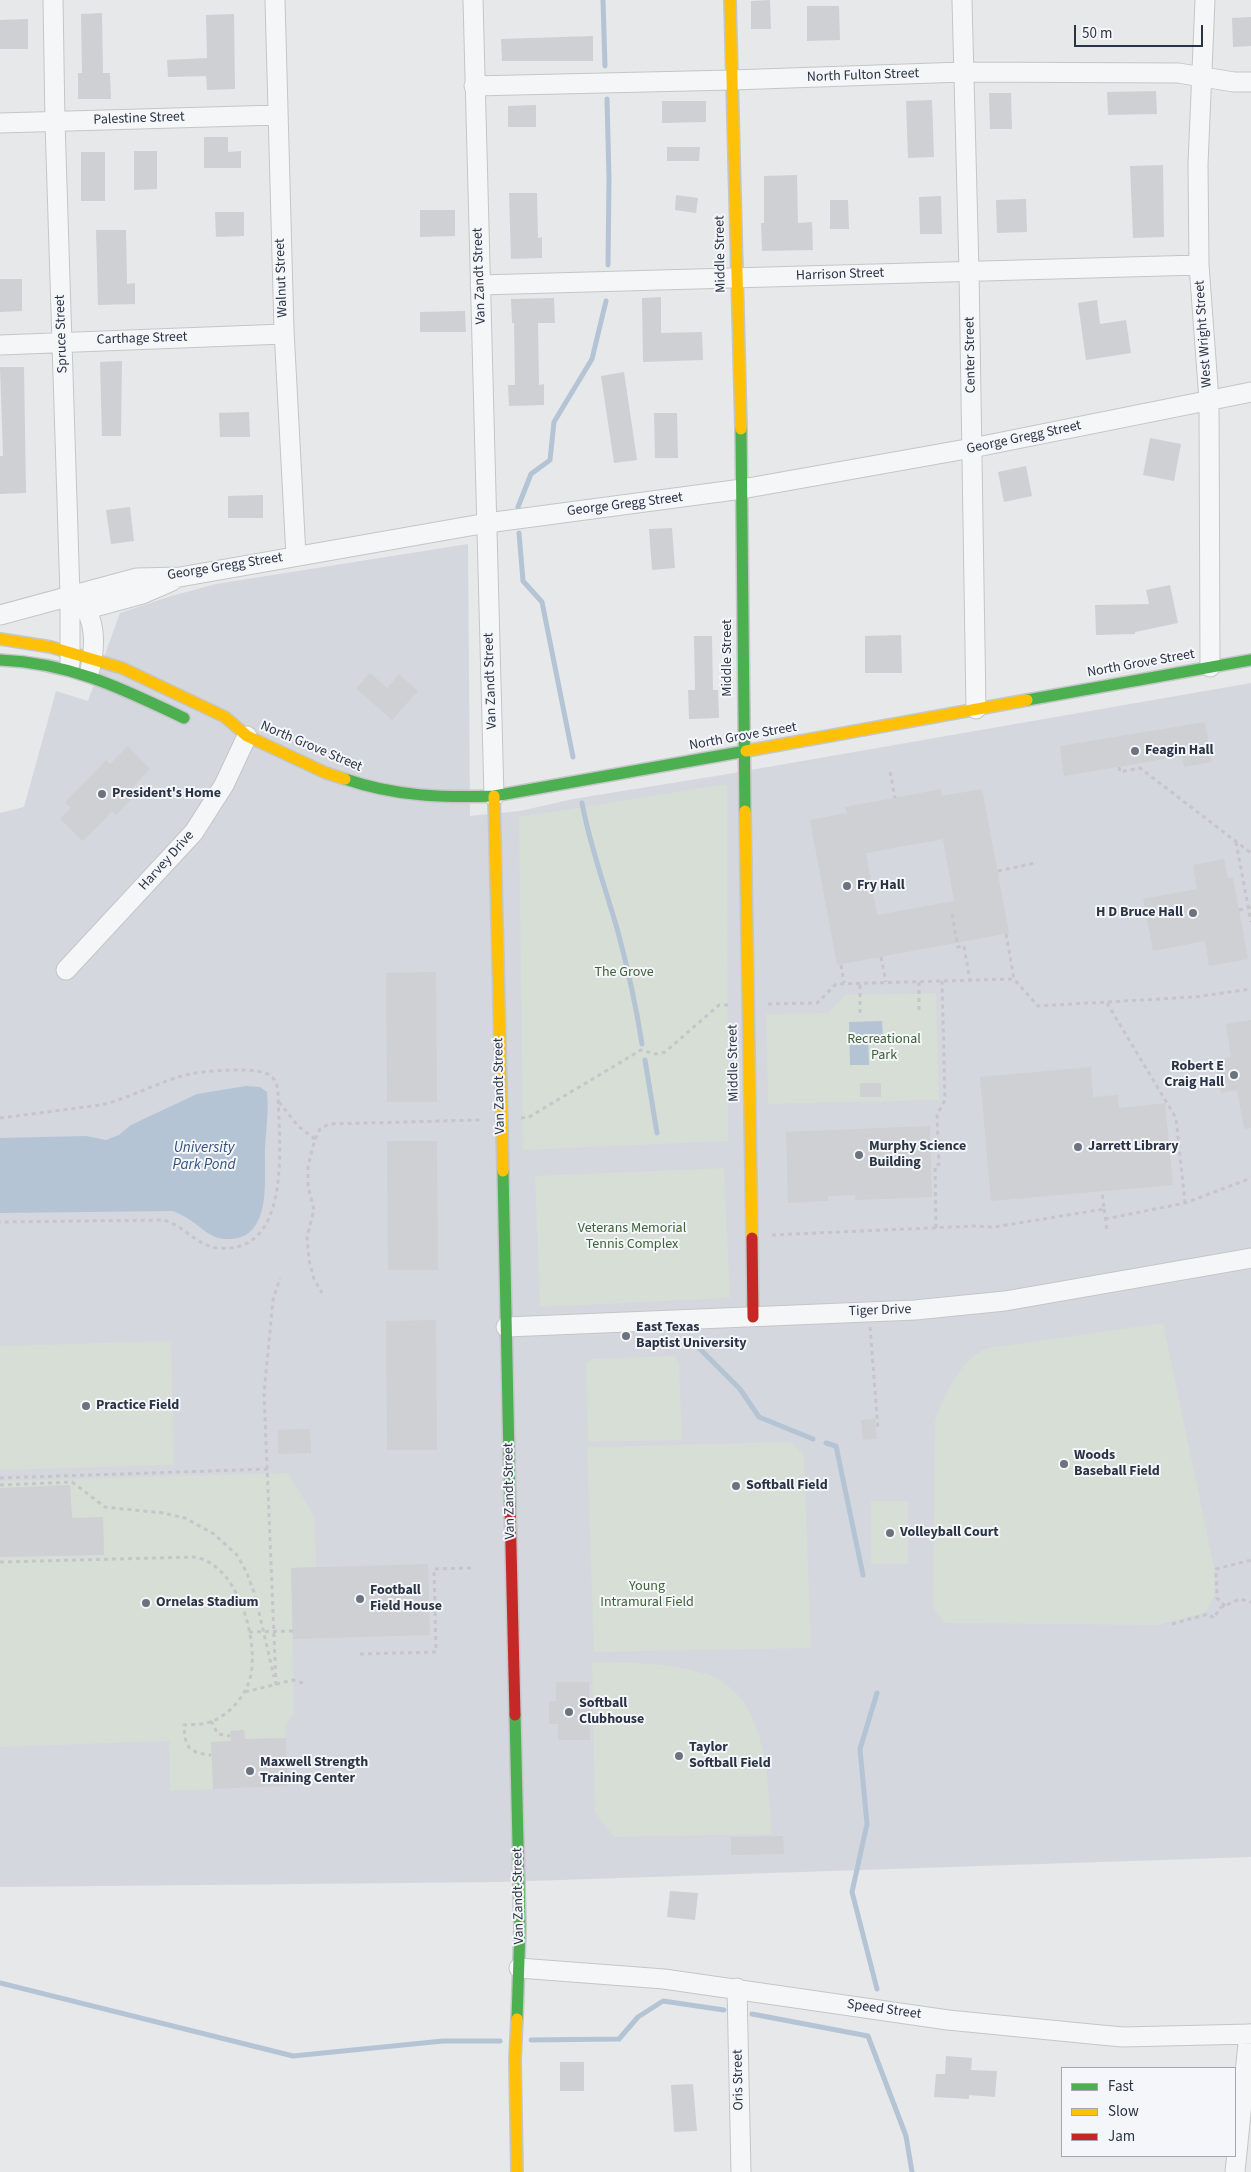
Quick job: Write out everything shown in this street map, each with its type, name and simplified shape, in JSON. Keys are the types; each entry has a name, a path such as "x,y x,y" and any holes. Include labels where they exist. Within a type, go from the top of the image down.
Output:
{"street":[{"name":"Spruce Street","path":"53,0 70,595 70,660"},
{"name":"Walnut Street","path":"275,0 284,334 296,556"},
{"name":"Van Zandt Street","path":"473,0 520,1909 515,2059 517,2172"},
{"name":"Middle Street","path":"730,0 742,490 753,1317"},
{"name":"Center Street","path":"962,0 970,271 976,710"},
{"name":"West Wright Street","path":"1205,0 1198,164 1199,265 1209,400 1210,667"},
{"name":"North Fulton Street","path":"474,86 963,72 1178,73 1234,82 1251,82"},
{"name":"Palestine Street","path":"0,123 278,115"},
{"name":"Harrison Street","path":"480,285 1199,265"},
{"name":"Carthage Street","path":"0,345 284,334"},
{"name":"George Gregg Street","path":"0,615 137,578 180,577 486,523 742,490 972,448 1251,392"},
{"path":"87,609 142,594 180,577"},
{"path":"70,595 87,609 93,638 91,666"},
{"name":"North Grove Street","path":"0,639 91,666 122,668 225,717 247,736 326,773 365,786 430,798 494,796 1251,660"},
{"name":"North Grove Street","path":"0,660 40,662 70,660 91,666 198,724"},
{"name":"North Grove Street","path":"224,733 247,736"},
{"name":"Harvey Drive","path":"66,970 194,832 224,785 247,736"},
{"name":"Tiger Drive","path":"506,1327 915,1310 996,1302 1251,1258"},
{"name":"Speed Street","path":"519,1968 643,1976 737,1988 948,2020 1101,2035 1250,2034"},
{"name":"Oris Street","path":"737,1988 741,2172"},
{"path":"1235,2172 1250,2034"}],"path":[{"path":"1119,767 1120,772 1140,768 1251,853"},
{"path":"890,772 894,798"},
{"path":"1236,842 1250,908 1251,922"},
{"path":"998,871 1035,864"},
{"path":"1239,910 1250,908"},
{"path":"952,914 958,947 964,946 970,980"},
{"path":"1006,934 1014,979 1038,1006 1194,997 1251,989"},
{"path":"881,957 886,982"},
{"path":"841,965 844,983"},
{"path":"919,981 919,1010"},
{"path":"936,1228 935,1166 939,1164 937,1115 945,1100 942,981"},
{"path":"860,983 860,1013"},
{"path":"1107,1002 1176,1118 1185,1203"},
{"path":"0,1118 101,1105 117,1101 186,1075 210,1072 264,1071 272,1076 277,1086 276,1200 265,1228 257,1237 246,1243 218,1248 192,1236 176,1224 164,1220 0,1222"},
{"path":"278,1102 298,1126 315,1139"},
{"path":"322,1294 314,1279 309,1260 307,1237 314,1210 308,1186 308,1166 315,1139 320,1129 329,1124 501,1120"},
{"path":"1105,1219 1185,1203 1251,1178"},
{"path":"1102,1191 1107,1232"},
{"path":"752,1236 974,1226 994,1227 1104,1209"},
{"path":"276,1685 264,1393 273,1300 280,1278"},
{"path":"869,1312 878,1429"},
{"path":"0,1478 268,1469"},
{"path":"0,1485 72,1482 105,1507 163,1513 185,1518 202,1526 225,1543 237,1555 247,1573 255,1594 276,1685"},
{"path":"0,1562 202,1558 223,1573 242,1601 249,1632 252,1665 245,1692 236,1704 223,1715 211,1721 184,1725 185,1740 188,1748 193,1752 211,1755"},
{"path":"1225,1606 1217,1598 1216,1569 1251,1560"},
{"path":"360,1654 436,1652 434,1569 471,1568"},
{"path":"1172,1624 1208,1614 1214,1618 1220,1608 1240,1599 1251,1602"},
{"path":"249,1632 293,1631"},
{"path":"245,1692 294,1680 306,1684"},
{"path":"211,1721 218,1734 230,1736"}],"shaded area":[{"name":"East Texas Baptist University","path":"468,544 470,816 520,811 573,799 1251,683 1251,1857 500,1882 0,1887 0,813 24,807 56,691 88,701 120,613 216,584"}],"green space":[{"name":"The Grove","path":"727,784 728,1141 523,1150 519,817"},
{"name":"Recreational Park","path":"936,993 939,1100 768,1104 766,1014 828,1013 845,995"},
{"name":"Veterans Memorial Tennis Complex","path":"724,1168 730,1298 540,1307 535,1176"},
{"name":"Woods Baseball Field","path":"1163,1323 1214,1567 1215,1595 1206,1612 1158,1625 945,1623 933,1608 935,1421 943,1400 955,1378 971,1359 989,1348"},
{"name":"Practice Field","path":"171,1341 174,1465 0,1470 0,1346"},
{"path":"674,1356 679,1363 682,1440 588,1442 586,1363 591,1359"},
{"name":"Young Intramural Field","path":"791,1442 804,1455 811,1648 594,1652 587,1447"},
{"name":"Ornelas Stadium","path":"288,1473 315,1517 316,1567 291,1568 294,1715 285,1725 288,1786 170,1791 169,1741 0,1747 0,1481"},
{"name":"Volleyball Court","path":"871,1501 908,1501 908,1564 871,1564"},
{"name":"Taylor Softball Field","path":"592,1662 678,1667 706,1674 726,1684 742,1700 753,1719 761,1742 769,1789 772,1834 614,1837 595,1813"}],"water":[{"path":"882,1021 883,1038 868,1039 869,1065 850,1065 849,1022"},
{"name":"University Park Pond","path":"246,1086 260,1087 267,1092 268,1106 263,1204 260,1217 253,1228 244,1236 230,1239 218,1238 186,1217 173,1211 0,1213 0,1138 86,1136 106,1140 119,1135 131,1125 197,1094"}],"building":[{"path":"770,0 771,29 751,29 751,1"},
{"path":"807,6 839,6 840,40 807,41"},
{"path":"102,13 103,73 110,73 111,99 78,99 78,73 82,73 81,14"},
{"path":"234,14 235,89 207,90 206,76 168,77 167,60 207,58 206,15"},
{"path":"1251,17 1251,46 1233,47 1232,18"},
{"path":"28,19 28,49 0,49 0,20"},
{"path":"593,36 593,61 502,61 501,39"},
{"path":"1156,91 1157,114 1108,115 1107,92"},
{"path":"989,93 1011,93 1012,129 990,129"},
{"path":"932,100 934,157 908,158 906,101"},
{"path":"662,101 706,101 706,122 662,123"},
{"path":"536,105 536,127 508,127 508,106"},
{"path":"204,137 228,137 228,152 241,151 241,168 204,168"},
{"path":"667,147 700,147 699,161 667,161"},
{"path":"134,151 157,151 157,189 134,190"},
{"path":"81,152 105,152 105,201 81,201"},
{"path":"1163,165 1164,237 1133,238 1130,166"},
{"path":"797,175 798,223 812,222 813,250 762,251 761,223 764,223 764,176"},
{"path":"509,193 537,193 538,238 542,237 542,258 511,259"},
{"path":"676,195 698,198 696,213 675,210"},
{"path":"941,196 942,234 920,234 919,197"},
{"path":"1026,199 1027,232 997,233 996,200"},
{"path":"830,200 848,200 849,229 830,229"},
{"path":"420,210 455,210 455,236 420,237"},
{"path":"215,212 244,212 244,236 216,237"},
{"path":"96,230 126,230 127,284 135,283 135,304 98,305"},
{"path":"0,279 22,279 22,311 0,312"},
{"path":"661,297 661,333 702,332 703,360 643,362 642,298"},
{"path":"554,298 555,323 538,323 539,385 544,384 544,405 509,406 508,385 515,385 514,323 512,323 511,299"},
{"path":"1097,300 1100,324 1126,320 1131,353 1086,360 1078,303"},
{"path":"465,311 466,332 420,332 420,312"},
{"path":"122,361 121,436 102,436 100,362"},
{"path":"0,367 24,367 26,493 0,494 0,456 3,456"},
{"path":"624,372 637,460 614,463 601,376"},
{"path":"249,412 250,437 220,437 219,413"},
{"path":"654,413 677,413 678,458 655,458"},
{"path":"1150,438 1181,444 1174,481 1143,475"},
{"path":"1026,466 1032,496 1004,502 998,472"},
{"path":"263,495 263,518 228,518 228,496"},
{"path":"130,507 134,541 111,544 106,510"},
{"path":"672,528 675,568 652,570 649,529"},
{"path":"1170,585 1178,623 1135,632 1135,634 1096,635 1095,605 1149,604 1146,590"},
{"path":"901,635 902,673 865,673 865,636"},
{"path":"694,636 712,636 713,690 718,690 719,718 689,719 688,690 695,690"},
{"path":"370,673 387,688 399,674 418,691 392,720 356,688"},
{"name":"Feagin Hall","path":"1205,722 1212,762 1184,767 1182,756 1064,776 1060,746"},
{"name":"President's Home","path":"128,746 150,769 129,791 134,796 116,815 112,811 83,841 60,819 71,808 65,802 106,760 110,764"},
{"name":"Fry Hall","path":"941,789 942,796 982,789 1009,933 837,965 810,820 847,813 845,807","holes":["943,839 954,901 877,915 866,853"]},
{"name":"H D Bruce Hall","path":"1224,859 1228,878 1233,878 1248,959 1209,966 1205,941 1153,951 1143,899 1197,889 1193,865"},
{"path":"436,972 437,1102 387,1102 386,973"},
{"name":"Robert E Craig Hall","path":"1251,1020 1251,1128 1244,1129 1237,1090 1221,1093 1215,1060 1231,1057 1226,1024"},
{"name":"Jarrett Library","path":"1091,1067 1093,1097 1118,1095 1119,1108 1165,1103 1173,1185 991,1201 980,1077"},
{"path":"860,1083 881,1083 881,1097 860,1097"},
{"name":"Murphy Science Building","path":"930,1126 932,1197 855,1200 855,1195 828,1196 828,1201 788,1203 786,1132"},
{"path":"387,1141 437,1141 438,1270 388,1270"},
{"path":"436,1320 437,1450 387,1450 386,1321"},
{"path":"875,1419 877,1439 863,1440 861,1420"},
{"path":"310,1429 311,1453 278,1454 278,1430"},
{"path":"70,1485 72,1518 103,1517 104,1555 0,1557 0,1488"},
{"name":"Football Field House","path":"428,1564 430,1635 293,1639 291,1568"},
{"name":"Softball Clubhouse","path":"556,1682 589,1682 590,1740 558,1740 558,1724 549,1724 549,1701 556,1701"},
{"name":"Maxwell Strength Training Center","path":"244,1730 245,1739 286,1738 288,1786 213,1789 211,1742 231,1741 230,1731"},
{"path":"783,1836 784,1854 731,1855 731,1837"},
{"path":"670,1891 698,1893 695,1920 667,1917"},
{"path":"946,2056 972,2058 971,2070 997,2071 995,2097 969,2095 969,2099 934,2097 936,2074 945,2074"},
{"path":"560,2062 584,2062 584,2091 560,2091"},
{"path":"693,2084 697,2131 674,2132 671,2085"}],"waterway":[{"path":"603,0 605,66"},
{"path":"607,99 609,179 608,265"},
{"path":"518,507 531,474 550,460 554,422 592,359 606,301"},
{"path":"519,533 523,581 542,602 573,757"},
{"path":"582,803 625,960 642,1044"},
{"path":"645,1060 657,1133"},
{"path":"693,1342 740,1389 759,1417 813,1439"},
{"path":"826,1443 836,1446 863,1575"},
{"path":"877,1693 860,1749 867,1824 852,1892 877,1989"},
{"path":"0,1983 293,2056 443,2041 500,2041"},
{"path":"531,2040 619,2039 638,2017 663,2001 724,2010"},
{"path":"752,2014 868,2036 906,2136 912,2172"}],"traffic: fast":[{"path":"741,429 745,811"},
{"path":"0,660 26,662 73,672 117,687 184,718"},
{"path":"1027,700 1251,660"},
{"path":"345,779 363,785 419,795 456,797 494,796 746,751"},
{"path":"503,1171 510,1505"},
{"path":"515,1715 520,1928 517,2019"}],"traffic: slow":[{"path":"730,0 741,429"},
{"path":"0,639 51,647 122,668 225,717 247,736 326,773 345,779"},
{"path":"746,751 1027,700"},
{"path":"494,796 503,1171"},
{"path":"745,811 752,1238"},
{"path":"517,2019 515,2059 517,2172"}],"traffic: jam":[{"path":"752,1238 753,1317"},
{"path":"510,1505 515,1715"}],"place":[{"name":"Feagin Hall","path":"1135,751"},
{"name":"President's Home","path":"102,794"},
{"name":"Fry Hall","path":"847,886"},
{"name":"H D Bruce Hall","path":"1193,913"},
{"name":"Robert E Craig Hall","path":"1234,1075"},
{"name":"Jarrett Library","path":"1078,1147"},
{"name":"Murphy Science Building","path":"859,1155"},
{"name":"East Texas Baptist University","path":"626,1336"},
{"name":"Practice Field","path":"86,1406"},
{"name":"Woods Baseball Field","path":"1064,1464"},
{"name":"Softball Field","path":"736,1486"},
{"name":"Volleyball Court","path":"890,1533"},
{"name":"Football Field House","path":"360,1599"},
{"name":"Ornelas Stadium","path":"146,1603"},
{"name":"Softball Clubhouse","path":"569,1712"},
{"name":"Taylor Softball Field","path":"679,1756"},
{"name":"Maxwell Strength Training Center","path":"250,1771"}]}
